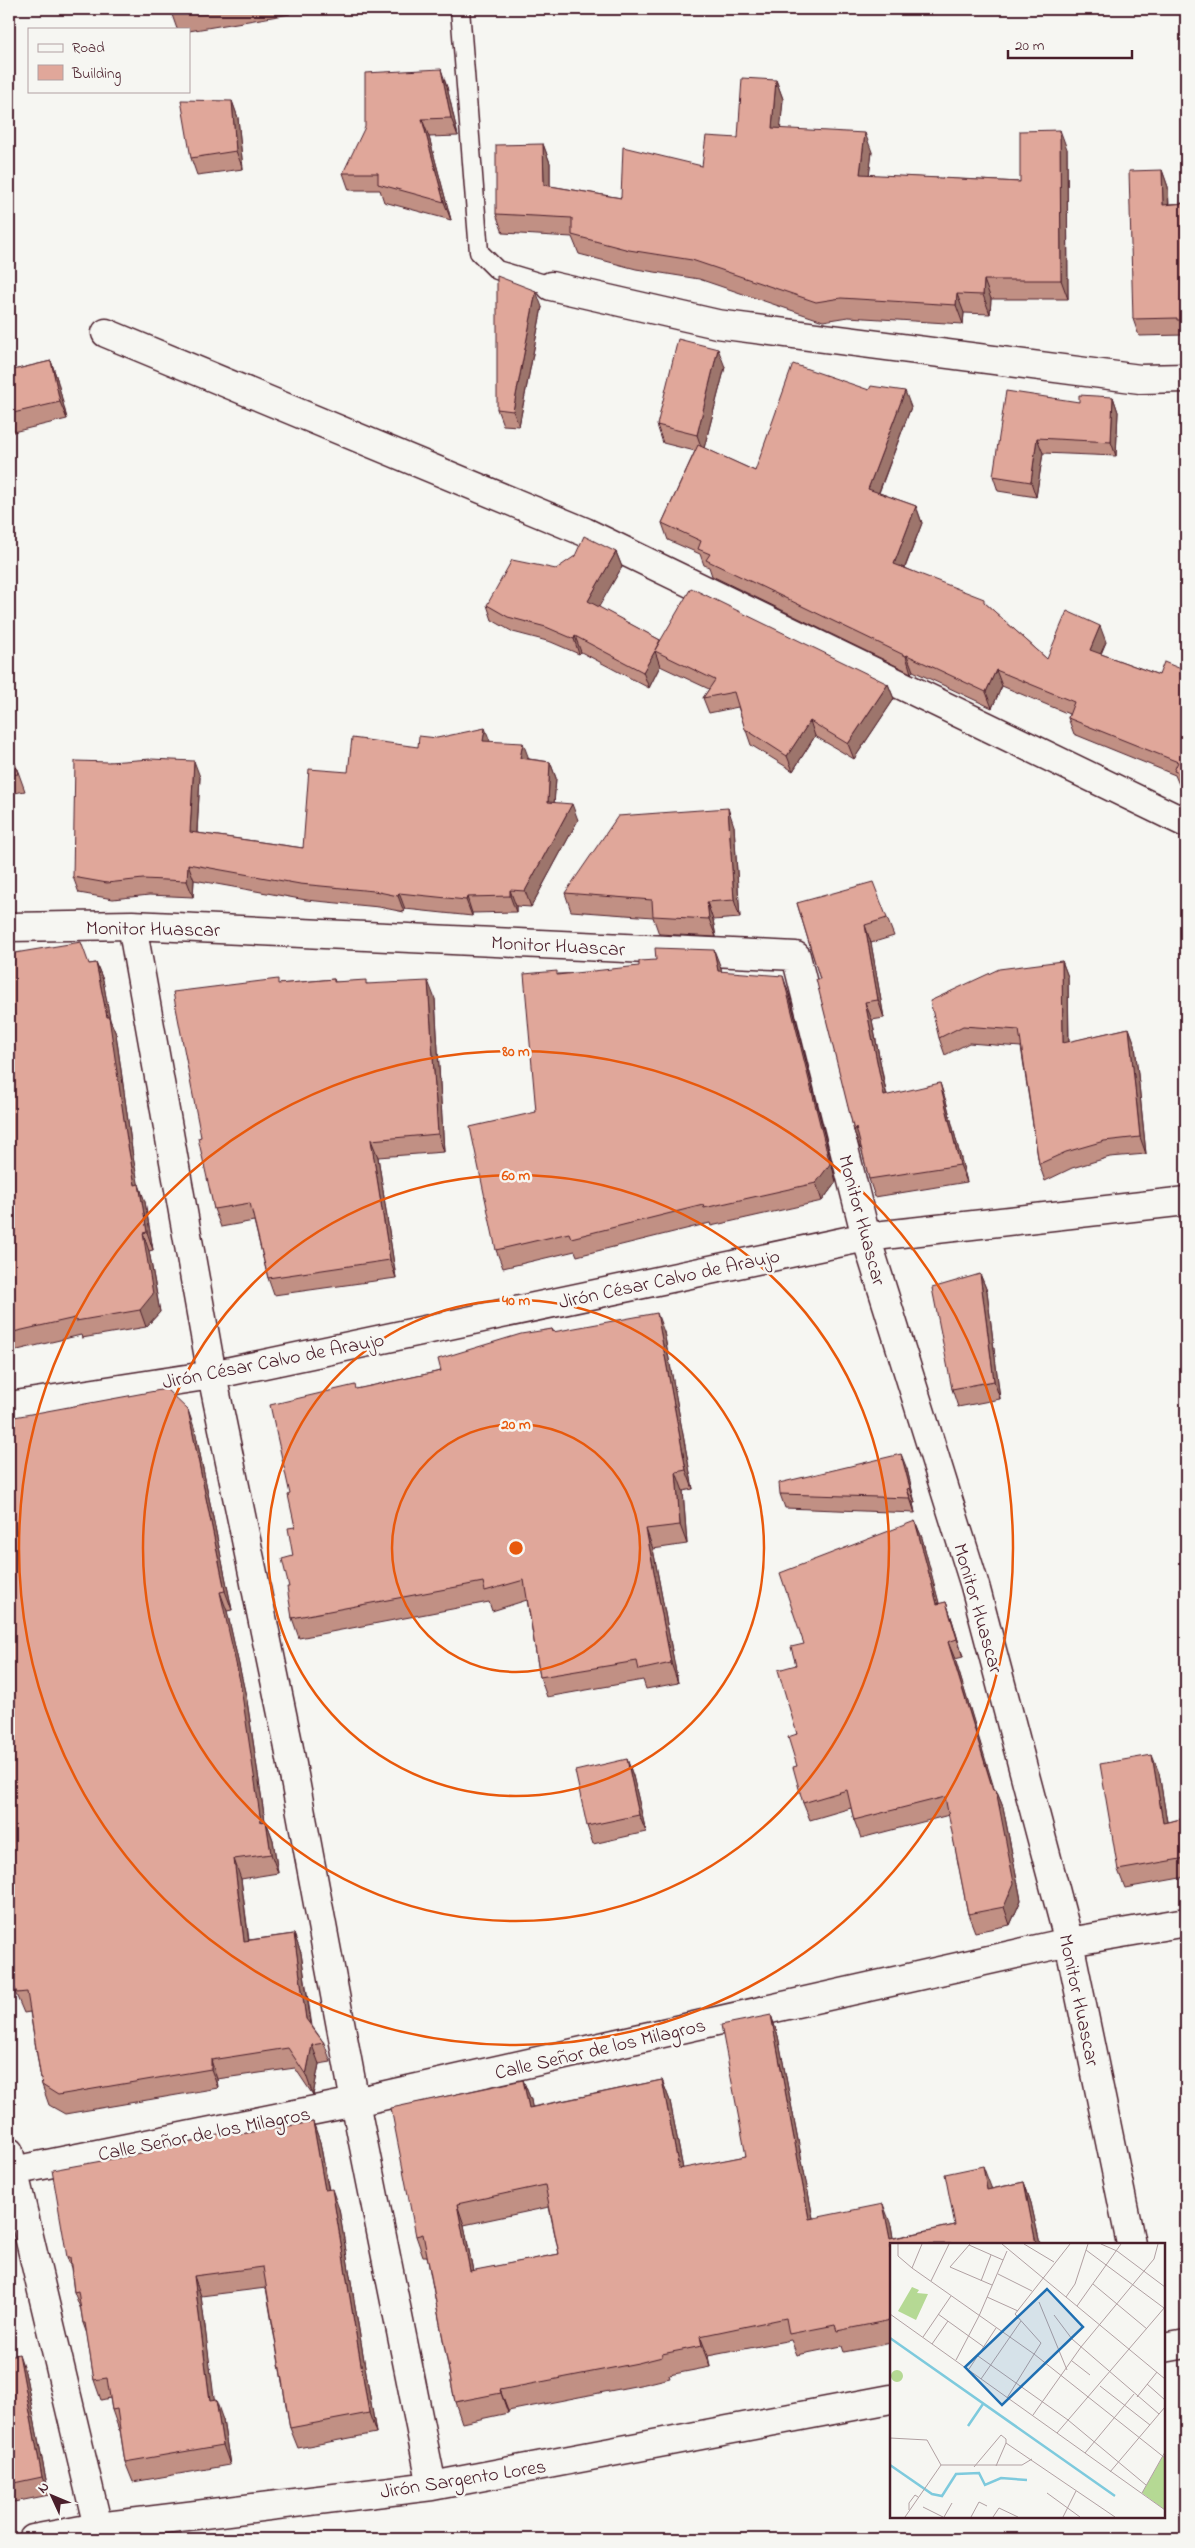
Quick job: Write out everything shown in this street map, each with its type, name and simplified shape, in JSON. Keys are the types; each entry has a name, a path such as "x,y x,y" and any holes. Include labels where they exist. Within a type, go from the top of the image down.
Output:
{"street":[{"path":"551,286 717,324 1140,379 1186,378"},
{"path":"106,333 585,532 1186,823"},
{"path":"132,925 212,1375 288,1743 355,2102 432,2486"},
{"name":"Monitor Huascar","path":"9,927 132,925 796,956 866,1237 975,1586 1069,1942 1131,2243"},
{"name":"Jirón César Calvo de Araujo","path":"9,1406 212,1375 866,1237 1186,1202"},
{"name":"Calle Señor de los Milagros","path":"11,2161 355,2102 1069,1942 1186,1922"},
{"path":"11,2161 98,2527"},
{"path":"1165,2348 1186,2344"},
{"name":"Jirón Sargento Lores","path":"33,2539 98,2527 432,2486 890,2399"}],"lane":[{"path":"460,9 479,252 497,270 551,286"}],"building":[{"path":"441,69 451,118 422,119 444,202 378,184 378,173 343,173 365,127 365,73"},
{"path":"742,78 776,80 772,128 865,133 860,174 1020,182 1020,131 1060,130 1061,280 984,280 983,295 957,294 956,305 841,298 816,302 692,260 629,250 572,235 572,218 496,214 496,145 543,144 544,185 621,198 623,147 702,166 706,136 738,138"},
{"path":"181,100 232,101 236,151 191,158"},
{"path":"1162,170 1163,205 1186,203 1186,320 1177,320 1177,318 1133,319 1129,171"},
{"path":"497,276 536,291 513,411 497,409"},
{"path":"678,339 718,349 697,435 657,425"},
{"path":"51,361 60,402 9,414 9,371"},
{"path":"793,364 869,390 871,386 905,391 868,489 916,506 894,564 984,599 984,602 1047,659 1067,611 1100,626 1090,650 1159,675 1164,662 1186,671 1186,715 1181,727 1186,729 1186,776 1174,771 1178,762 1068,718 1074,702 996,670 986,692 906,656 706,560 710,554 698,549 701,541 662,523 698,445 755,471"},
{"path":"1006,391 1079,402 1079,395 1113,397 1111,442 1037,438 1031,482 993,476"},
{"path":"1186,392 1186,485 1183,485"},
{"path":"584,536 616,552 588,601 660,640 655,650 691,588 888,684 848,744 810,721 787,756 745,729 734,692 703,698 715,680 655,651 643,672 575,636 574,639 546,627 508,617 487,605 512,560 556,569 575,556"},
{"path":"485,728 483,741 523,743 520,758 550,762 548,802 572,804 525,891 510,890 510,896 467,897 466,900 399,893 398,896 374,891 300,884 188,864 187,881 143,879 107,883 73,877 75,761 109,762 151,759 194,761 190,832 303,848 309,769 348,772 352,738 418,747 419,736 437,738"},
{"path":"9,747 18,774 9,775"},
{"path":"728,808 734,900 707,902 709,919 653,916 652,900 565,893 618,816"},
{"path":"873,882 887,918 865,925 878,1000 865,1002 884,1096 940,1083 960,1165 869,1179 856,1127 854,1131 816,979 820,979 797,903"},
{"path":"81,942 89,964 96,963 107,1017 109,1017 127,1140 135,1185 139,1184 147,1232 143,1233 153,1294 140,1310 76,1321 75,1318 9,1333 9,954"},
{"path":"655,948 714,950 718,971 783,976 830,1164 816,1183 704,1208 703,1205 571,1238 569,1233 496,1250 470,1127 536,1112 524,974 557,971 557,975 639,966 639,961 656,960"},
{"path":"1062,961 1063,1043 1129,1028 1140,1137 1104,1141 1066,1152 1039,1164 1019,1030 963,1026 939,1038 930,1001 999,969"},
{"path":"278,979 278,984 334,979 334,982 366,980 366,984 428,981 438,1134 371,1140 390,1260 268,1278 250,1203 214,1209 198,1138 201,1137 173,992"},
{"path":"980,1274 994,1381 952,1389 932,1288"},
{"path":"657,1313 686,1470 676,1472 680,1525 646,1529 671,1663 639,1670 637,1661 540,1677 524,1580 485,1591 483,1582 292,1618 287,1587 289,1587 282,1559 293,1556 288,1528 295,1527 288,1495 290,1494 270,1405 355,1385 356,1389 441,1371 438,1359 521,1334 552,1329 553,1332"},
{"path":"166,1389 188,1410 225,1591 220,1592 240,1681 261,1822 266,1821 271,1854 234,1859 244,1941 294,1934 306,2019 324,2043 312,2045 306,2075 288,2048 211,2060 211,2069 58,2095 42,2085 27,1992 17,1993 9,1975 9,1418"},
{"path":"901,1454 910,1488 907,1489 910,1498 780,1494 779,1483"},
{"path":"915,1521 937,1604 946,1602 957,1639 948,1642 993,1790 996,1790 1014,1883 1004,1907 968,1914 945,1797 854,1820 847,1790 803,1803 793,1767 797,1766 788,1737 797,1734 778,1670 796,1665 791,1647 804,1644 780,1573"},
{"path":"1152,1755 1163,1823 1186,1818 1186,1858 1118,1870 1100,1764"},
{"path":"627,1759 639,1815 587,1826 575,1771"},
{"path":"771,2015 809,2219 883,2204 890,2239 955,2225 945,2174 983,2166 987,2190 1024,2182 1036,2243 890,2243 890,2320 837,2331 835,2325 789,2334 786,2318 700,2336 702,2346 662,2354 662,2357 500,2390 501,2393 455,2402 423,2234 416,2236 391,2108 523,2080 529,2108 662,2080 679,2169 746,2156 721,2025","holes":["545,2185 559,2254 470,2271 457,2204"]},
{"path":"313,2122 325,2190 332,2189 369,2413 290,2428 263,2267 194,2276 210,2401 216,2400 223,2445 125,2462 117,2409 112,2410 107,2378 94,2380 78,2291 74,2292 70,2257 67,2257 52,2170 151,2152 150,2150 208,2139 207,2136 240,2130 241,2134"},
{"path":"19,2354 42,2477 9,2484 9,2356"}]}
